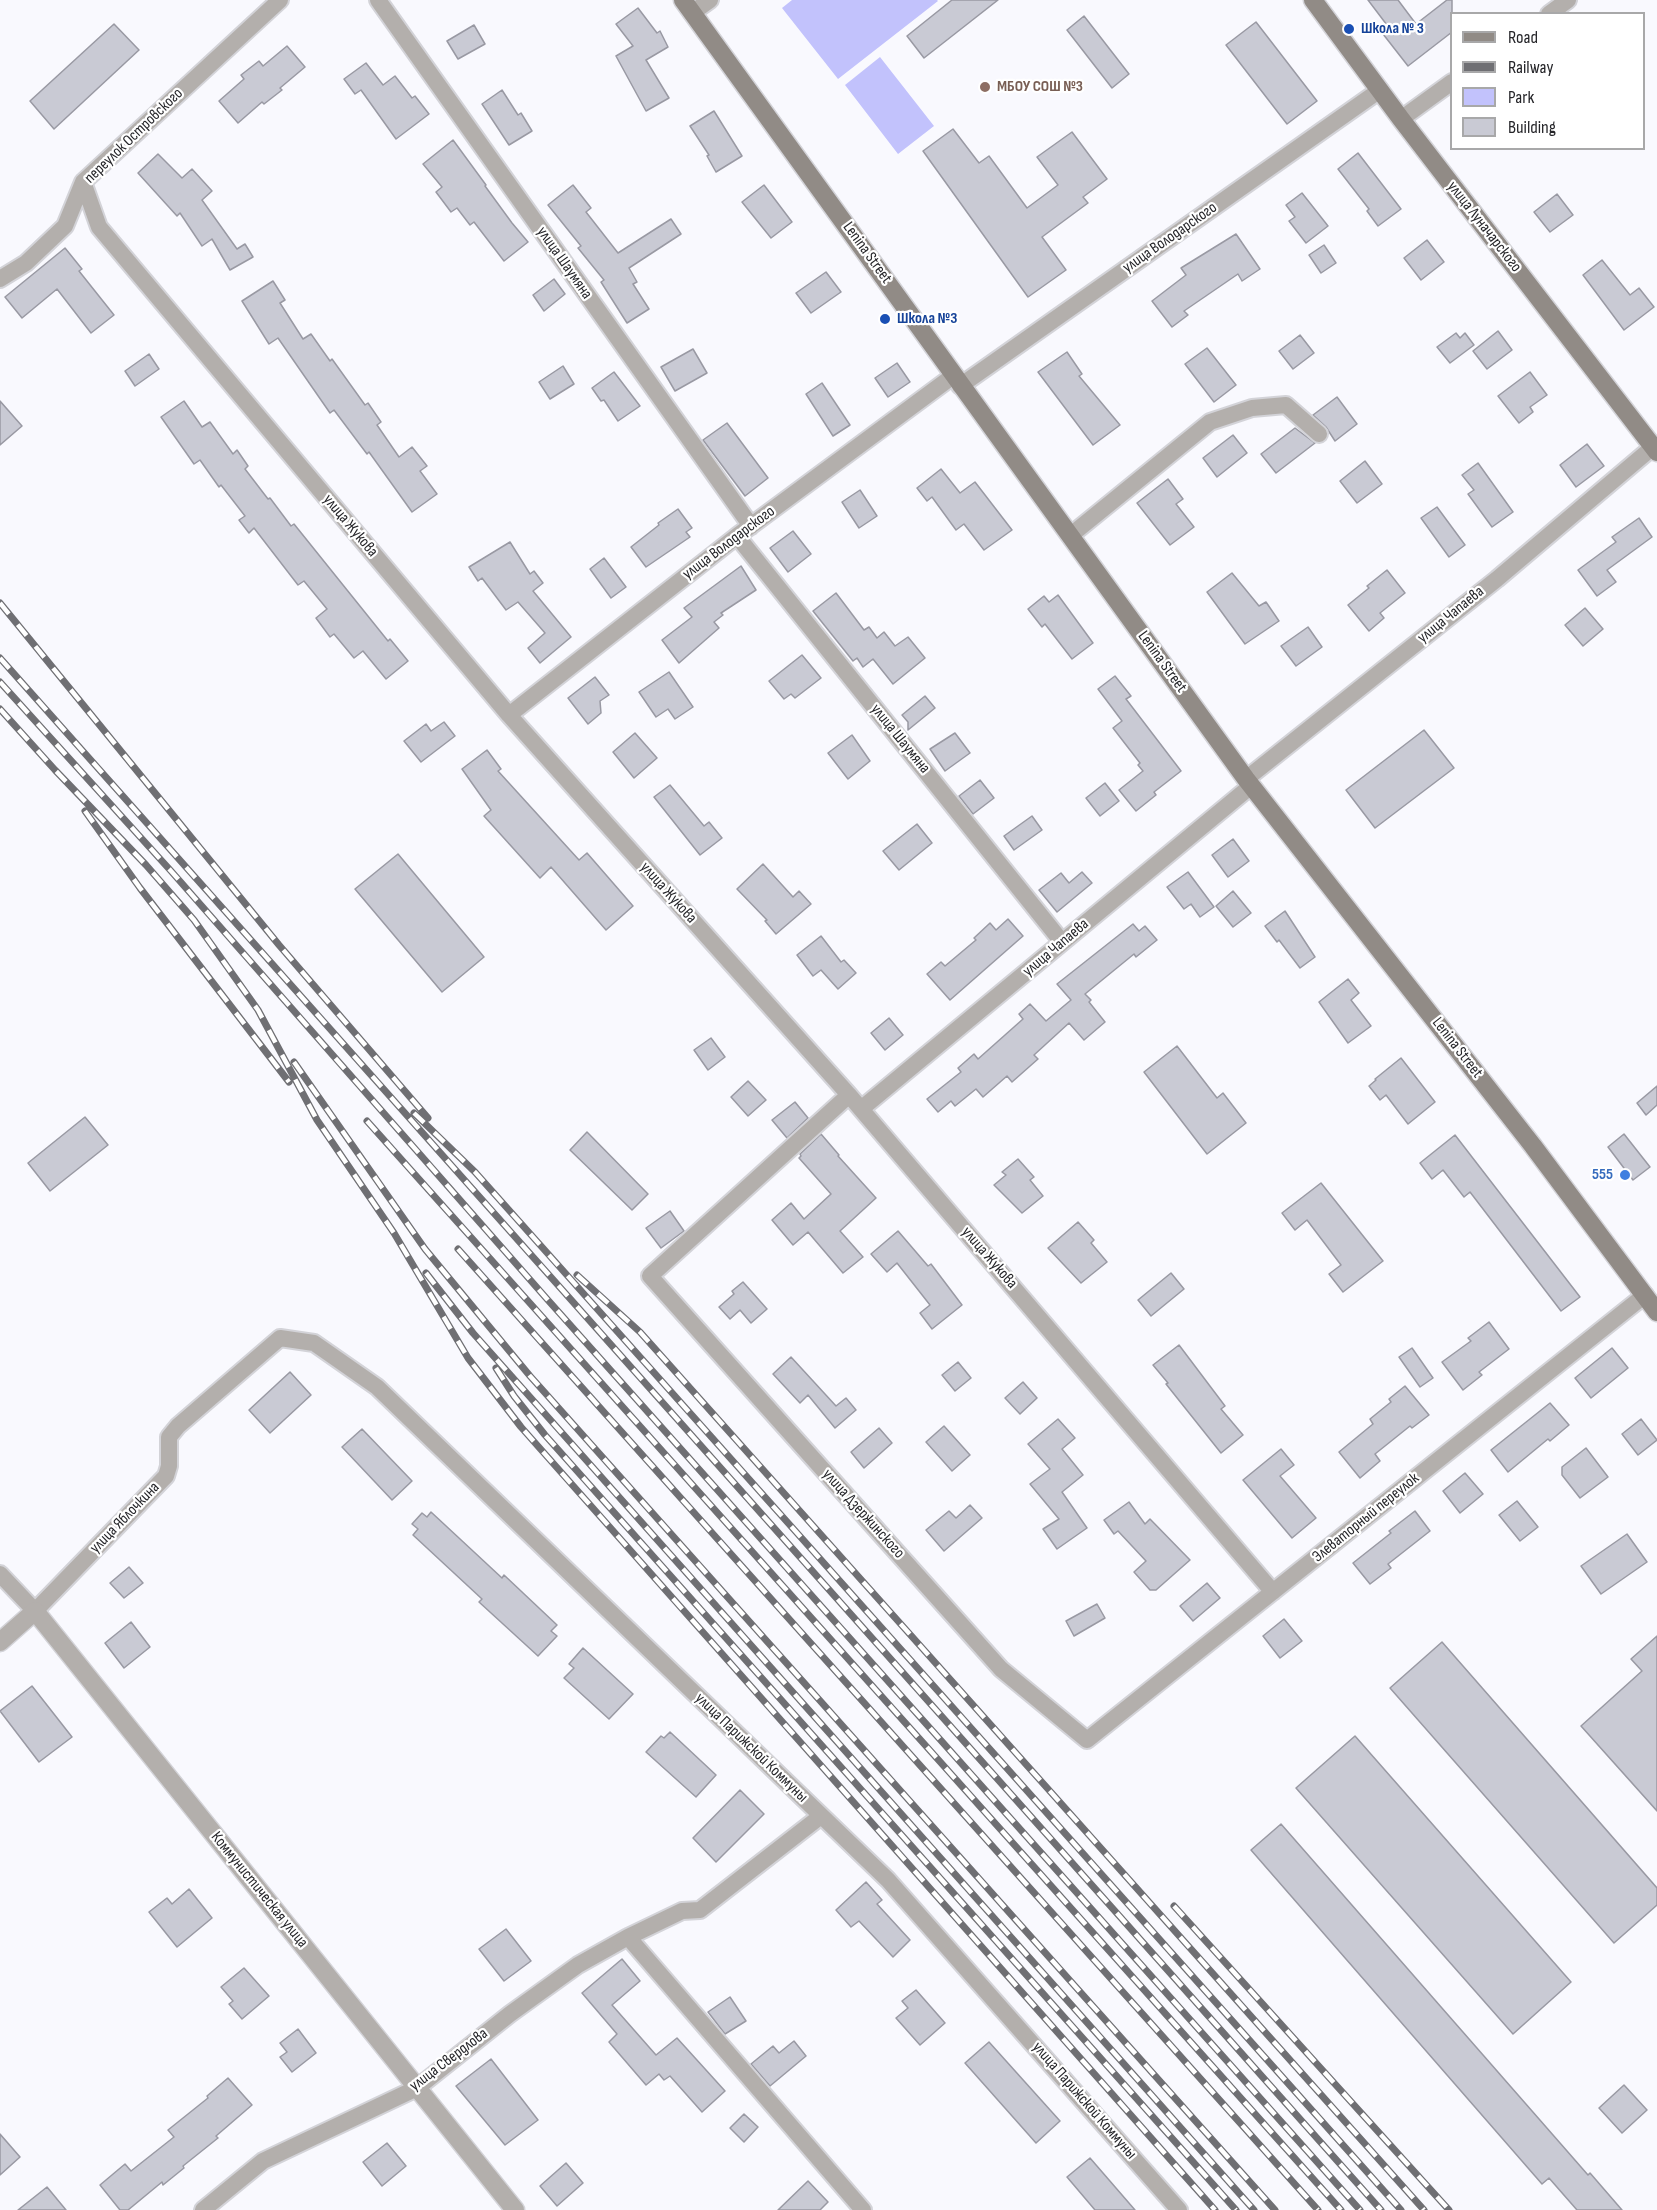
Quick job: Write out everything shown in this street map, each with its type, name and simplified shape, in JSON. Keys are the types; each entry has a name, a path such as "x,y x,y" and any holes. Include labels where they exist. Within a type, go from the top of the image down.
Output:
{"main road":[{"name":"улица Луначарского","path":"1313,0 1655,450"},
{"name":"Lenina Street","path":"687,7 1248,782 1533,1146 1657,1312"}],"street":[{"name":"переулок Островского","path":"0,279 26,263 65,226 83,182 280,0"},
{"name":"улица Шаумяна","path":"378,0 751,526"},
{"path":"687,7 710,0"},
{"path":"1552,12 1568,0"},
{"path":"1401,118 1450,83"},
{"name":"улица Володарского","path":"509,715 737,536 957,381 1380,90"},
{"name":"улица Жукова","path":"83,182 99,227 509,715 849,1095 1273,1592"},
{"path":"1071,535 1210,422 1252,408 1286,405 1319,434"},
{"name":"улица Чапаева","path":"861,1109 1062,942 1248,782 1655,450"},
{"name":"улица Шаумяна","path":"737,536 1062,942"},
{"name":"улица Дзержинского","path":"849,1095 650,1276 1000,1669 1087,1740"},
{"name":"Элеваторный переулок","path":"1087,1740 1645,1295"},
{"name":"улица Яблочкина","path":"0,1642 35,1611 166,1476 169,1466 168,1437 178,1426 280,1338"},
{"name":"улица Парижской Коммуны","path":"280,1338 314,1343 377,1387 888,1880 1179,2210"},
{"name":"Коммунистическая улица","path":"0,1574 35,1611 514,2210"},
{"name":"улица Свердлова","path":"203,2210 263,2161 417,2088 510,2014 578,1965 628,1937 682,1911 700,1910 821,1816"},
{"path":"628,1937 863,2210"}],"green space":[{"path":"792,0 938,1 838,79 782,8"},
{"path":"880,57 934,126 898,154 845,85"}],"building":[{"path":"952,0 998,0 924,58 907,36"},
{"path":"1368,0 1398,0 1416,24 1447,0 1452,0 1450,34 1408,66 1383,34 1390,29"},
{"path":"638,8 657,33 660,31 668,47 646,60 669,98 646,111 616,56 633,46 616,24"},
{"path":"1084,16 1129,74 1112,88 1067,30"},
{"path":"1256,22 1317,101 1287,124 1226,45"},
{"path":"114,24 139,50 54,129 30,101"},
{"path":"474,25 485,44 458,59 447,41"},
{"path":"287,46 305,67 280,88 282,90 264,104 262,102 238,123 219,101 244,79 241,75 259,61 263,66"},
{"path":"366,63 383,85 395,76 412,98 415,96 429,114 396,139 361,90 355,94 344,79"},
{"path":"502,90 518,115 521,113 532,131 509,145 482,104"},
{"path":"714,111 742,156 716,172 707,156 709,155 690,126"},
{"path":"953,129 979,163 989,156 1027,208 1058,185 1037,157 1072,132 1107,179 1083,197 1088,203 1042,237 1066,270 1028,297 923,151"},
{"path":"453,140 528,242 504,261 474,222 470,225 457,208 451,212 436,192 442,187 423,164"},
{"path":"1358,153 1401,209 1378,226 1367,211 1369,209 1338,169"},
{"path":"158,154 182,178 192,169 212,191 202,200 237,249 245,244 253,257 230,270 212,239 202,246 180,213 177,216 138,173"},
{"path":"573,185 591,208 586,212 618,253 671,219 681,234 629,268 637,282 633,284 649,309 627,323 601,282 604,280 578,248 581,246 548,205"},
{"path":"764,185 792,222 771,238 742,202"},
{"path":"1302,193 1328,226 1306,243 1289,221 1295,217 1286,205"},
{"path":"1557,194 1573,215 1550,232 1534,212"},
{"path":"1236,234 1260,269 1242,281 1238,274 1184,311 1188,315 1172,327 1152,301 1186,275 1181,268"},
{"path":"1427,240 1444,262 1421,280 1404,258"},
{"path":"1324,245 1336,263 1321,273 1309,255"},
{"path":"65,248 82,269 79,271 114,315 91,333 57,289 22,318 5,297"},
{"path":"1602,260 1630,295 1639,288 1654,307 1624,330 1583,275"},
{"path":"826,272 841,292 811,313 796,293"},
{"path":"554,279 565,294 544,311 533,295"},
{"path":"273,281 285,300 280,303 303,339 311,334 365,405 368,403 381,422 377,425 399,457 412,447 427,466 420,471 437,494 412,512 369,452 367,454 334,410 330,413 278,338 269,344 242,301"},
{"path":"1498,331 1512,350 1487,369 1473,351"},
{"path":"1456,333 1460,338 1465,333 1474,345 1450,363 1437,347"},
{"path":"1300,335 1314,353 1293,369 1279,351"},
{"path":"1207,348 1236,385 1214,402 1185,364"},
{"path":"693,349 707,373 675,391 661,367"},
{"path":"1067,352 1082,374 1079,376 1120,425 1093,445 1038,372"},
{"path":"149,354 159,369 135,386 125,371"},
{"path":"897,363 910,382 888,397 875,378"},
{"path":"563,366 574,384 550,399 539,382"},
{"path":"614,372 640,406 618,421 604,400 601,401 592,388"},
{"path":"1530,372 1547,395 1530,407 1533,412 1519,423 1498,396"},
{"path":"822,383 850,425 833,436 806,394"},
{"path":"1337,397 1357,424 1335,441 1326,427 1313,415"},
{"path":"0,401 22,426 0,445"},
{"path":"184,401 202,427 210,422 233,454 237,450 248,466 245,469 268,499 270,498 291,526 294,524 388,641 390,639 408,661 386,679 363,651 354,658 334,634 330,637 316,618 327,609 304,581 298,585 254,528 249,533 239,520 245,516 221,485 219,487 200,460 194,464 161,417"},
{"path":"727,423 768,478 745,496 703,440"},
{"path":"1295,428 1315,443 1276,473 1261,454"},
{"path":"1233,435 1247,453 1217,477 1203,458"},
{"path":"1587,444 1604,466 1576,487 1560,465"},
{"path":"1365,461 1382,484 1357,503 1340,481"},
{"path":"1478,463 1513,512 1492,527 1468,494 1474,490 1462,475"},
{"path":"941,469 960,493 975,482 1012,530 984,550 964,524 956,530 932,497 927,501 917,488"},
{"path":"1168,479 1183,499 1176,504 1194,527 1170,545 1137,503"},
{"path":"860,490 877,516 859,528 842,502"},
{"path":"1437,507 1465,545 1449,557 1421,518"},
{"path":"678,509 692,528 686,532 690,537 646,567 631,547"},
{"path":"1639,518 1652,537 1607,570 1616,582 1597,596 1578,570 1616,542 1612,537"},
{"path":"793,531 811,554 788,572 770,548"},
{"path":"510,542 530,574 534,571 543,583 533,591 571,637 540,663 528,648 545,633 518,602 506,610 482,578 478,581 469,567"},
{"path":"604,558 626,587 611,598 590,569"},
{"path":"741,566 756,590 721,613 723,615 714,622 719,628 679,663 662,640 692,617 684,608"},
{"path":"1387,570 1405,593 1380,613 1384,618 1369,631 1348,605"},
{"path":"1232,573 1259,606 1266,602 1279,621 1245,644 1207,592"},
{"path":"836,593 864,630 869,627 877,638 884,632 895,646 908,637 925,658 893,684 873,659 863,667 857,658 853,661 813,611"},
{"path":"1058,595 1093,643 1072,659 1045,624 1042,627 1028,609 1044,596 1049,602"},
{"path":"1585,608 1603,629 1583,646 1565,625"},
{"path":"1308,627 1322,647 1296,666 1281,646"},
{"path":"802,655 821,678 795,698 791,694 784,699 769,681"},
{"path":"669,672 693,707 675,719 668,709 656,717 639,692"},
{"path":"1115,676 1131,696 1126,699 1181,771 1154,792 1156,795 1136,811 1119,790 1143,771 1138,765 1140,763 1113,728 1122,721 1098,689"},
{"path":"595,677 609,695 600,701 601,713 588,724 568,698"},
{"path":"925,696 935,708 908,730 908,722 902,715"},
{"path":"444,722 455,736 421,762 404,741 426,724 431,731"},
{"path":"1424,730 1454,768 1375,828 1346,790"},
{"path":"635,733 657,758 634,778 613,752"},
{"path":"955,733 970,753 945,771 930,749"},
{"path":"852,735 870,761 848,779 828,753"},
{"path":"487,750 501,769 498,771 579,860 587,853 633,906 606,930 551,867 540,878 484,816 491,810 462,769"},
{"path":"980,780 994,798 973,814 959,796"},
{"path":"1105,783 1119,801 1100,816 1086,798"},
{"path":"670,785 704,826 709,822 722,838 700,855 654,797"},
{"path":"1032,816 1042,830 1014,850 1004,836"},
{"path":"917,824 932,843 899,870 883,851"},
{"path":"1233,839 1249,861 1228,877 1212,855"},
{"path":"398,854 484,957 442,992 355,889"},
{"path":"763,864 793,897 799,891 811,904 776,934 765,921 767,920 737,889"},
{"path":"1082,872 1092,883 1057,912 1039,890 1061,873 1069,883"},
{"path":"1188,872 1214,907 1200,917 1191,904 1184,909 1167,887"},
{"path":"1233,891 1251,913 1233,927 1216,906"},
{"path":"1285,911 1315,957 1300,968 1265,926"},
{"path":"1008,919 1023,936 950,1000 927,974 941,962 945,966 976,940 974,938 990,923 996,930"},
{"path":"1133,924 1139,931 1145,926 1157,940 1136,957 1134,954 1085,994 1105,1022 1084,1040 1069,1023 1034,1055 1038,1059 1012,1082 1007,1076 983,1097 976,1089 955,1106 951,1101 938,1112 927,1099 961,1072 958,1068 974,1054 978,1059 1023,1019 1019,1014 1030,1004 1046,1021 1071,1000 1057,984"},
{"path":"821,936 841,962 844,960 856,973 838,989 821,970 813,976 797,955"},
{"path":"1348,979 1359,993 1351,1000 1371,1026 1348,1043 1319,1002"},
{"path":"889,1018 903,1035 885,1050 871,1033"},
{"path":"711,1038 725,1057 708,1070 694,1050"},
{"path":"1177,1046 1217,1098 1223,1093 1246,1123 1207,1154 1144,1072"},
{"path":"1401,1058 1435,1102 1408,1124 1386,1095 1380,1100 1369,1086"},
{"path":"748,1081 766,1100 748,1116 731,1097"},
{"path":"1657,1086 1657,1105 1646,1115 1637,1103"},
{"path":"795,1102 808,1118 787,1138 772,1120"},
{"path":"85,1117 108,1145 50,1191 28,1163"},
{"path":"587,1132 648,1194 632,1210 570,1150"},
{"path":"821,1134 876,1198 840,1231 863,1257 843,1273 808,1232 793,1245 772,1220 791,1203 804,1219 831,1194 799,1158 800,1154"},
{"path":"1624,1134 1650,1167 1633,1180 1608,1147"},
{"path":"1455,1135 1580,1297 1561,1311 1470,1192 1464,1197 1443,1170 1432,1179 1420,1163"},
{"path":"1018,1159 1034,1177 1030,1180 1043,1196 1022,1213 994,1185 1006,1175 1002,1172"},
{"path":"1321,1183 1383,1261 1343,1292 1329,1274 1341,1265 1307,1220 1295,1230 1282,1213"},
{"path":"670,1211 684,1231 661,1248 646,1228"},
{"path":"1078,1222 1094,1240 1091,1243 1107,1262 1081,1283 1048,1248"},
{"path":"898,1231 928,1266 931,1264 962,1305 932,1329 920,1313 930,1305 897,1263 887,1272 871,1254"},
{"path":"1171,1273 1184,1289 1151,1316 1138,1300"},
{"path":"743,1282 767,1309 751,1323 740,1310 730,1319 719,1307 734,1294 732,1291"},
{"path":"1489,1322 1509,1349 1479,1372 1482,1375 1463,1390 1442,1362 1471,1341 1468,1338"},
{"path":"1179,1345 1225,1406 1221,1409 1243,1435 1221,1453 1153,1365"},
{"path":"1412,1348 1433,1378 1420,1387 1399,1357"},
{"path":"1612,1348 1628,1368 1591,1398 1575,1378"},
{"path":"791,1357 836,1406 846,1398 856,1410 835,1428 808,1395 800,1403 773,1374"},
{"path":"958,1362 971,1378 955,1391 942,1375"},
{"path":"290,1372 311,1395 270,1433 249,1410"},
{"path":"1023,1382 1037,1398 1020,1414 1005,1398"},
{"path":"1405,1386 1429,1415 1412,1428 1410,1426 1375,1454 1380,1461 1360,1478 1339,1452 1373,1424 1370,1419 1391,1402 1389,1399"},
{"path":"1550,1403 1569,1425 1508,1472 1491,1450"},
{"path":"1058,1419 1075,1438 1062,1449 1083,1475 1062,1492 1087,1528 1057,1549 1043,1529 1059,1519 1030,1484 1050,1469 1028,1444"},
{"path":"1641,1419 1657,1440 1638,1455 1622,1434"},
{"path":"944,1426 970,1455 952,1471 926,1442"},
{"path":"879,1428 892,1443 864,1468 851,1452"},
{"path":"362,1429 412,1481 392,1500 342,1447"},
{"path":"1586,1448 1608,1477 1580,1498 1562,1475 1562,1467"},
{"path":"1281,1449 1294,1465 1280,1476 1316,1518 1292,1538 1243,1480"},
{"path":"1465,1473 1483,1494 1460,1513 1443,1491"},
{"path":"1517,1501 1538,1527 1520,1541 1499,1515"},
{"path":"1129,1502 1145,1524 1150,1519 1190,1560 1156,1590 1150,1590 1134,1572 1146,1561 1118,1531 1114,1534 1104,1520"},
{"path":"970,1505 982,1518 944,1551 926,1530 949,1511 956,1518"},
{"path":"1415,1511 1430,1531 1388,1564 1391,1568 1370,1584 1353,1563"},
{"path":"431,1512 502,1578 504,1575 557,1625 551,1631 557,1636 538,1656 479,1602 482,1599 413,1535 418,1529 412,1524 422,1513 427,1517"},
{"path":"1627,1534 1647,1562 1601,1594 1581,1566"},
{"path":"129,1567 143,1583 124,1598 110,1583"},
{"path":"1207,1583 1220,1598 1193,1621 1180,1606"},
{"path":"1097,1604 1105,1618 1074,1636 1066,1621"},
{"path":"1284,1619 1302,1641 1280,1658 1263,1636"},
{"path":"131,1622 150,1647 124,1668 105,1643"},
{"path":"1657,1636 1657,1811 1581,1726 1642,1671 1631,1659"},
{"path":"1442,1642 1657,1888 1657,1905 1614,1943 1390,1688"},
{"path":"583,1648 633,1694 609,1719 564,1678 574,1668 569,1664"},
{"path":"32,1686 72,1737 39,1762 0,1711"},
{"path":"670,1732 716,1775 696,1797 646,1752 661,1736 664,1738"},
{"path":"1355,1736 1571,1982 1513,2034 1296,1788"},
{"path":"740,1790 764,1814 716,1862 693,1838"},
{"path":"1281,1824 1588,2175 1590,2173 1622,2210 1577,2210 1549,2178 1542,2184 1251,1850"},
{"path":"866,1882 882,1900 877,1904 910,1940 893,1957 859,1921 851,1927 836,1910"},
{"path":"189,1889 212,1918 177,1947 149,1912 167,1898 172,1904"},
{"path":"506,1929 531,1961 504,1981 479,1949"},
{"path":"622,1959 640,1981 612,2005 656,2055 677,2038 725,2091 702,2112 670,2076 664,2080 659,2074 646,2085 609,2042 617,2034 582,1993"},
{"path":"244,1968 269,1996 242,2019 229,2004 233,2001 221,1987"},
{"path":"916,1990 945,2023 920,2045 896,2018 908,2008 902,2001"},
{"path":"730,1997 746,2021 725,2034 708,2012"},
{"path":"298,2029 316,2053 292,2072 280,2057 287,2052 280,2043"},
{"path":"794,2041 806,2056 770,2086 751,2064 773,2046 779,2053"},
{"path":"989,2042 1060,2121 1036,2143 965,2063"},
{"path":"491,2059 538,2120 505,2145 456,2086"},
{"path":"228,2078 252,2105 216,2136 218,2138 163,2185 162,2182 128,2210 120,2210 100,2185 125,2164 131,2171 174,2137 168,2130 208,2098 207,2096"},
{"path":"1624,2085 1647,2110 1622,2133 1599,2108"},
{"path":"744,2114 758,2127 744,2142 730,2128"},
{"path":"0,2134 20,2157 0,2175"},
{"path":"387,2143 406,2166 382,2186 363,2162"},
{"path":"1090,2158 1135,2210 1095,2210 1067,2177"},
{"path":"566,2163 583,2183 557,2206 540,2186"},
{"path":"808,2181 828,2202 820,2210 778,2210"},
{"path":"47,2187 66,2210 18,2210"}],"railway":[{"path":"0,603 279,945 428,1118"},
{"path":"0,658 1381,2210"},
{"path":"0,682 171,871 547,1299 1360,2210"},
{"path":"0,709 146,865 194,920 258,1010 317,1120 394,1233 468,1358 521,1427 1215,2210"},
{"path":"85,811 140,888 289,1082"},
{"path":"294,1062 425,1249 530,1376 1275,2210"},
{"path":"414,1113 475,1172 1401,2210"},
{"path":"367,1121 1341,2210"},
{"path":"458,1249 1318,2210"},
{"path":"426,1273 473,1333 1254,2210"},
{"path":"577,1275 640,1332 1424,2210"},
{"path":"496,1368 514,1396 545,1435 1236,2210"},
{"path":"1174,1906 1449,2210"}],"place":[{"name":"Школа № 3","path":"1349,29"},
{"name":"МБОУ СОШ №3","path":"985,87"},
{"name":"Школа №3","path":"885,319"},
{"name":"555","path":"1625,1175"}]}
